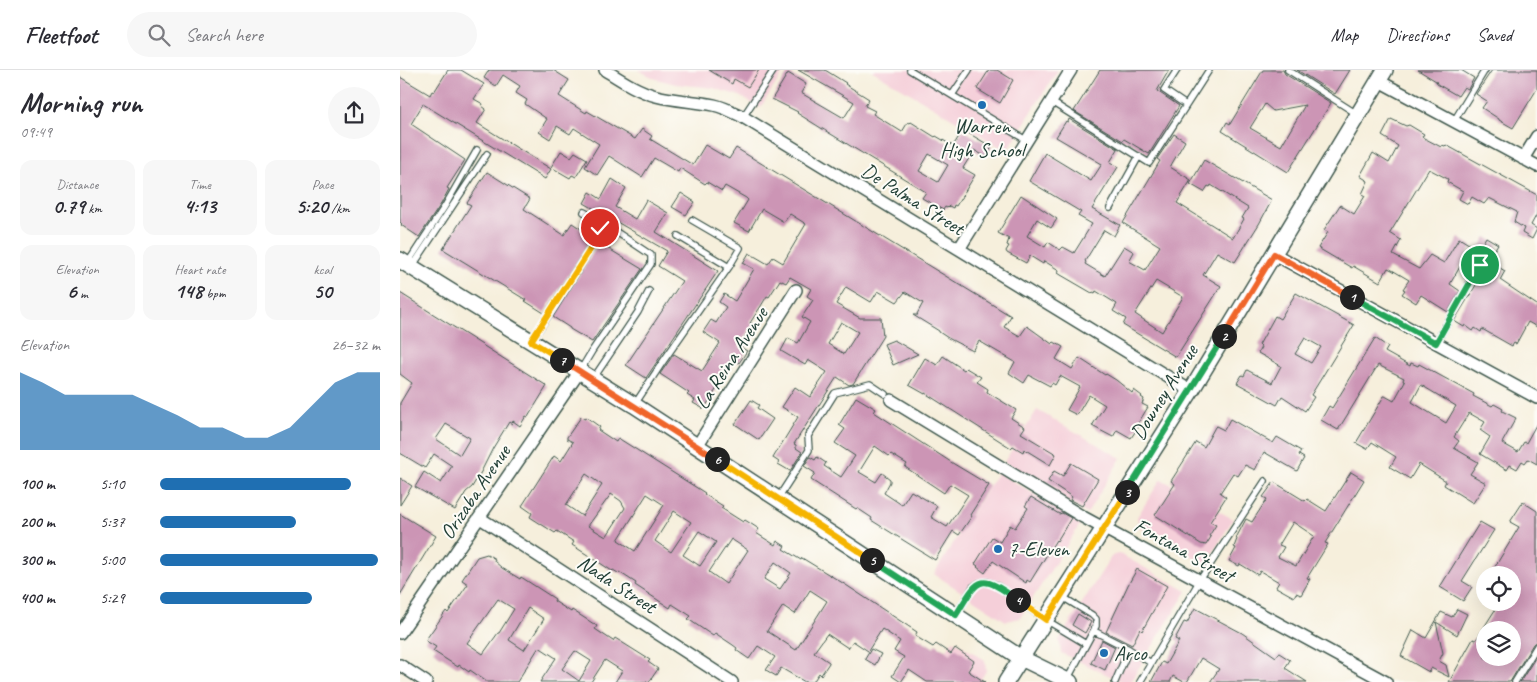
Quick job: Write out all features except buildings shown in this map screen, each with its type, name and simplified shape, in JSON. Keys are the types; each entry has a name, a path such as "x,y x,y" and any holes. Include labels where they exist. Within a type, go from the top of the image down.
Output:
{"main road":[{"name":"Downey Avenue","path":"1006,682 1191,391 1382,75"},
{"path":"406,264 586,375 1022,658 1069,681"}],"street":[{"name":"De Palma Street","path":"604,70 634,88 649,94 713,105 743,116 1191,391"},
{"path":"959,249 1070,70"},
{"path":"1382,75 1454,122 1537,166"},
{"path":"1523,158 1537,136"},
{"path":"1274,254 1537,398"},
{"name":"La Reina Avenue","path":"697,446 796,290"},
{"name":"Orizaba Avenue","path":"400,633 480,518 586,375"},
{"name":"Fontana Street","path":"888,397 1067,508 1386,682"},
{"name":"Nada Street","path":"480,518 732,682"},
{"path":"400,665 426,682"}],"lane":[{"path":"743,116 774,70"},
{"path":"910,70 1026,140"},
{"path":"952,96 969,70"},
{"path":"1177,70 1164,90 1186,105"},
{"path":"1050,101 1149,163 1209,70"},
{"path":"1288,70 1358,115"},
{"path":"1454,122 1485,70"},
{"path":"406,264 445,206 477,150"},
{"path":"406,264 487,154"},
{"path":"1110,208 1139,156"},
{"path":"531,341 593,245 600,228 599,220 584,212"},
{"path":"634,406 740,248 692,220"},
{"path":"586,375 592,351 651,264 651,255 612,228"},
{"path":"678,236 729,267"},
{"path":"1436,343 1480,265"},
{"path":"586,375 638,312 649,291"},
{"path":"778,498 809,450 808,436 836,392 870,384 888,397"},
{"path":"1140,682 1200,580 1265,481"},
{"path":"956,615 973,588 979,583 987,582 996,585 1046,620 1086,644"},
{"path":"1061,596 1096,619 1094,631 1069,681"},
{"path":"1094,631 1151,663"},
{"path":"1515,682 1537,646"},
{"path":"1115,682 1129,649"}],"shaded area":[{"path":"638,70 785,70 760,108 740,96 713,88 676,84 656,79"},
{"name":"Warren High School","path":"871,70 1058,70 1007,151"},
{"path":"1037,410 1121,458 1087,514 1004,462"},
{"path":"998,472 1081,523 1020,618 1006,621 934,574"},
{"path":"1161,479 1233,519 1206,564 1139,527 1137,517"},
{"path":"1120,554 1187,591 1130,682 1123,682 1061,653 1059,640 1111,557"},
{"path":"953,640 985,660 986,671 979,682 927,682"}],"place":[{"name":"Warren High School","path":"982,105"},
{"name":"7-Eleven","path":"998,549"},
{"name":"Arco","path":"1104,653"}],"route":[{"path":"600,228 593,245 531,341 778,498 956,615 973,588 979,583 987,582 996,585 1046,620 1191,391 1274,254 1436,343 1480,265"}]}
